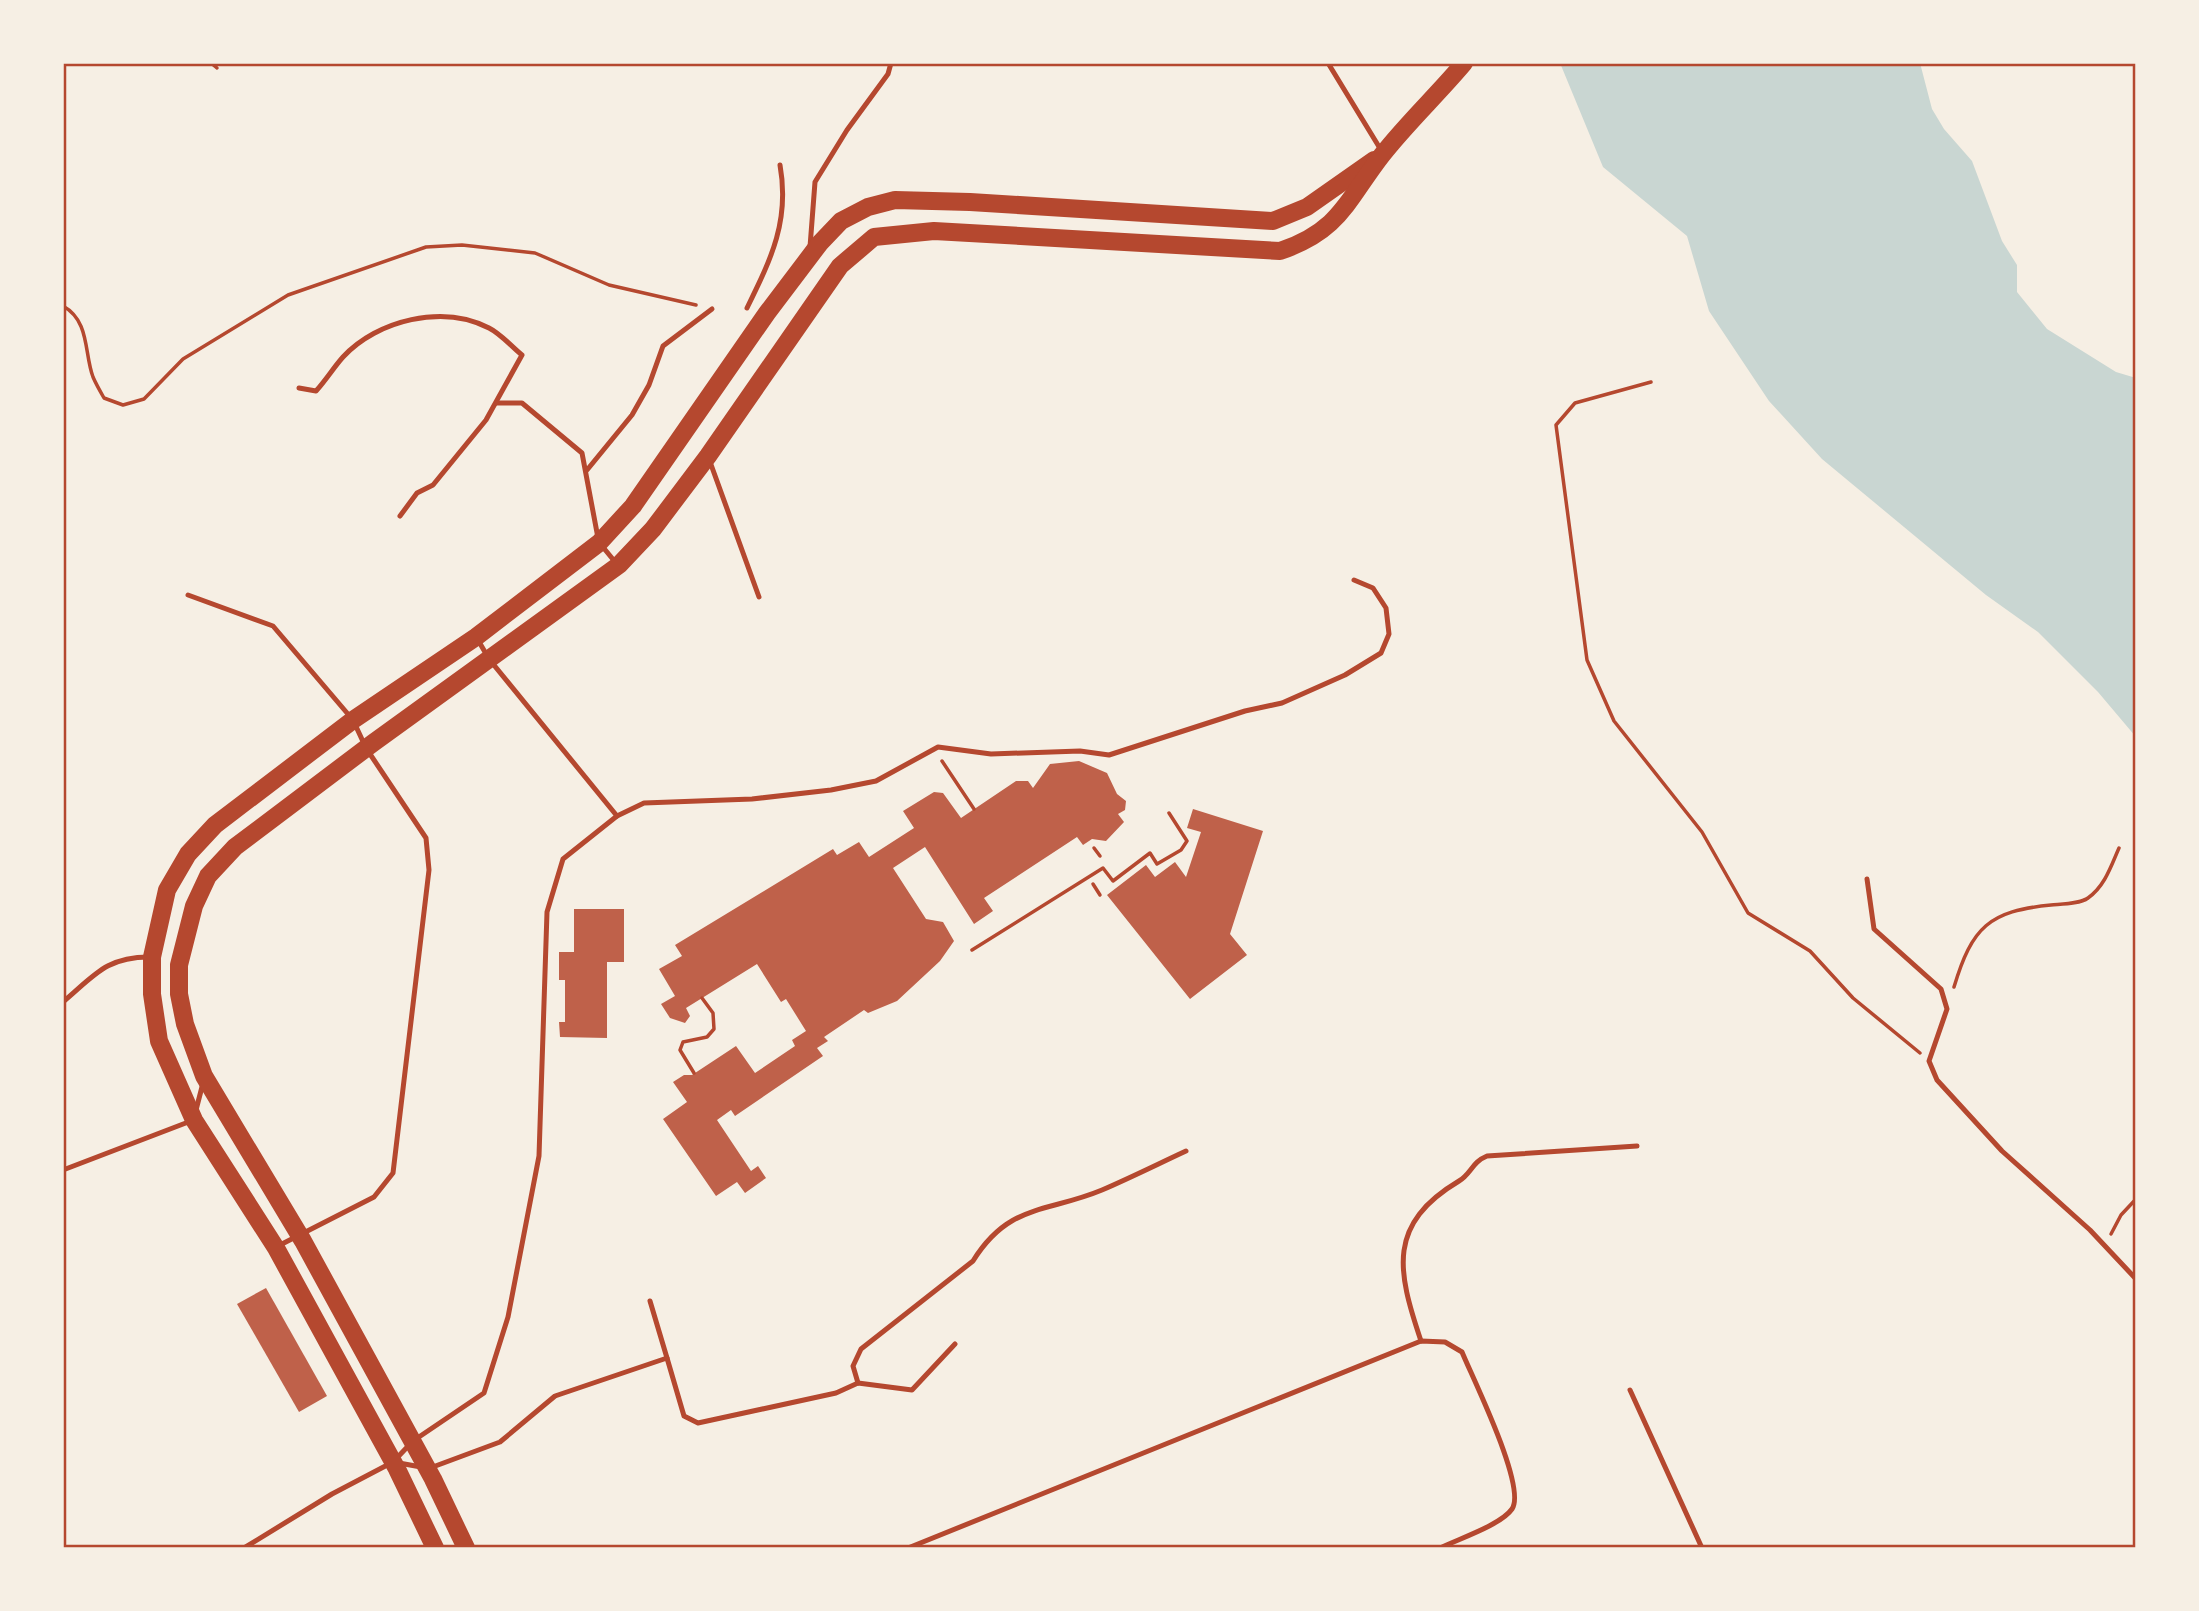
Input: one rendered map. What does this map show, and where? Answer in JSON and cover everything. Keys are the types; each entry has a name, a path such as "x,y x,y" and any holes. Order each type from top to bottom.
{"main road":[{"path":"466,1548 428,1468 299,1234 204,1076 185,1024 179,994 179,965 194,906 208,876 235,847 618,565 653,529 708,456 840,266 874,237 899,232 934,231 1280,251 1300,244 1341,215 1383,154 1464,63"},
{"path":"435,1548 393,1462 276,1248 194,1120 159,1041 152,994 152,957 167,891 188,854 215,825 353,720 476,637 599,543 633,506 810,257 841,221 868,207 895,200 970,202 1273,221 1307,207 1383,154"},
{"path":"895,200 899,232"},
{"path":"1154,244 1163,216"}],"lane":[{"path":"810,257 816,182 846,130 888,74 891,63"},
{"path":"1328,63 1383,154"},
{"path":"747,308 780,231 785,192 780,165"},
{"path":"587,470 632,415 649,385 663,346 712,309"},
{"path":"299,388 316,391 344,356 372,333 393,323 424,318 461,319 489,328 522,355 497,403 433,485 417,493 400,516"},
{"path":"497,403 522,403 582,453 599,543 618,565"},
{"path":"708,456 759,597"},
{"path":"244,1548 332,1494 393,1462 413,1441 484,1394 508,1317 539,1156 547,912 563,859 617,816 644,803 752,799 868,782 934,748 951,747 991,754 1080,751 1109,755 1245,711 1282,703 1345,675 1381,653 1390,634 1385,608 1373,588 1354,580"},
{"path":"188,595 273,626 353,720 366,748 426,838 429,870 393,1173 374,1197 276,1248"},
{"path":"476,637 489,659 617,816"},
{"path":"1867,879 1874,929 1941,989 1947,1009 1929,1061 1937,1080 2002,1151 2106,1246 2136,1279"},
{"path":"63,1002 111,962 129,957 152,957"},
{"path":"63,1170 194,1120 204,1076"},
{"path":"1421,1341 1407,1299 1402,1259 1411,1228 1424,1206 1441,1190 1463,1179 1476,1160 1487,1156 1637,1146"},
{"path":"858,1383 853,1366 861,1349 973,1261 985,1241 1016,1217 1099,1191 1186,1151"},
{"path":"650,1301 684,1416 698,1423 836,1393 858,1383 912,1390 956,1345"},
{"path":"908,1548 1421,1341 1444,1342 1462,1352 1509,1465 1516,1489 1513,1508 1500,1519 1440,1548"},
{"path":"393,1462 428,1468 500,1442 555,1396 667,1358"},
{"path":"1630,1390 1702,1548"}],"path":[{"path":"211,63 217,68"},
{"path":"63,306 72,311 86,339 92,376 104,398 123,405 144,398 183,359 288,295 426,247 462,245 535,253 609,285 712,309"},
{"path":"1651,382 1575,403 1556,425 1587,660 1614,721 1702,832 1748,913 1810,951 1853,998 1929,1061"},
{"path":"934,748 974,809"},
{"path":"972,950 1103,867 1113,881 1150,853 1157,864 1181,850 1186,841 1169,813"},
{"path":"1094,848 1100,856"},
{"path":"1947,1009 1960,967 1983,925 2015,909 2086,900 2104,883 2119,848"},
{"path":"1093,884 1100,895"},
{"path":"694,1073 680,1050 683,1042 707,1037 714,1029 713,1013 702,998"},
{"path":"2106,1246 2121,1215 2136,1199"}],"shaded area":[{"path":"1560,63 1920,63 1932,109 1944,129 1972,161 2002,241 2017,265 2017,292 2047,329 2116,372 2136,378 2136,737 2098,692 2038,632 1986,595 1822,459 1769,401 1709,311 1687,236 1603,167"}],"building":[{"path":"1079,761 1107,773 1117,794 1126,801 1125,810 1118,814 1124,822 1106,841 1092,839 1083,845 1077,837 984,898 993,911 974,924 925,847 893,868 926,919 943,922 954,941 940,961 897,1001 868,1013 864,1010 824,1037 828,1041 817,1048 823,1056 735,1116 731,1110 717,1120 751,1171 758,1166 766,1178 745,1193 737,1182 716,1196 663,1119 687,1102 673,1082 684,1075 692,1075 736,1046 755,1073 795,1046 792,1040 806,1031 786,999 781,1002 757,964 686,1008 690,1016 685,1023 670,1018 661,1004 675,996 659,969 682,956 675,945 833,849 837,855 859,842 869,857 914,828 903,811 934,792 943,793 961,818 1016,781 1028,781 1033,788 1050,764"},
{"path":"1193,809 1263,831 1230,934 1247,955 1190,999 1107,895 1146,865 1155,877 1175,862 1186,877 1201,832 1187,828"},
{"path":"574,909 624,909 624,962 607,962 607,1038 560,1037 559,1022 565,1022 565,980 559,980 559,952 574,952"},
{"path":"266,1288 327,1396 299,1412 237,1304"}]}
